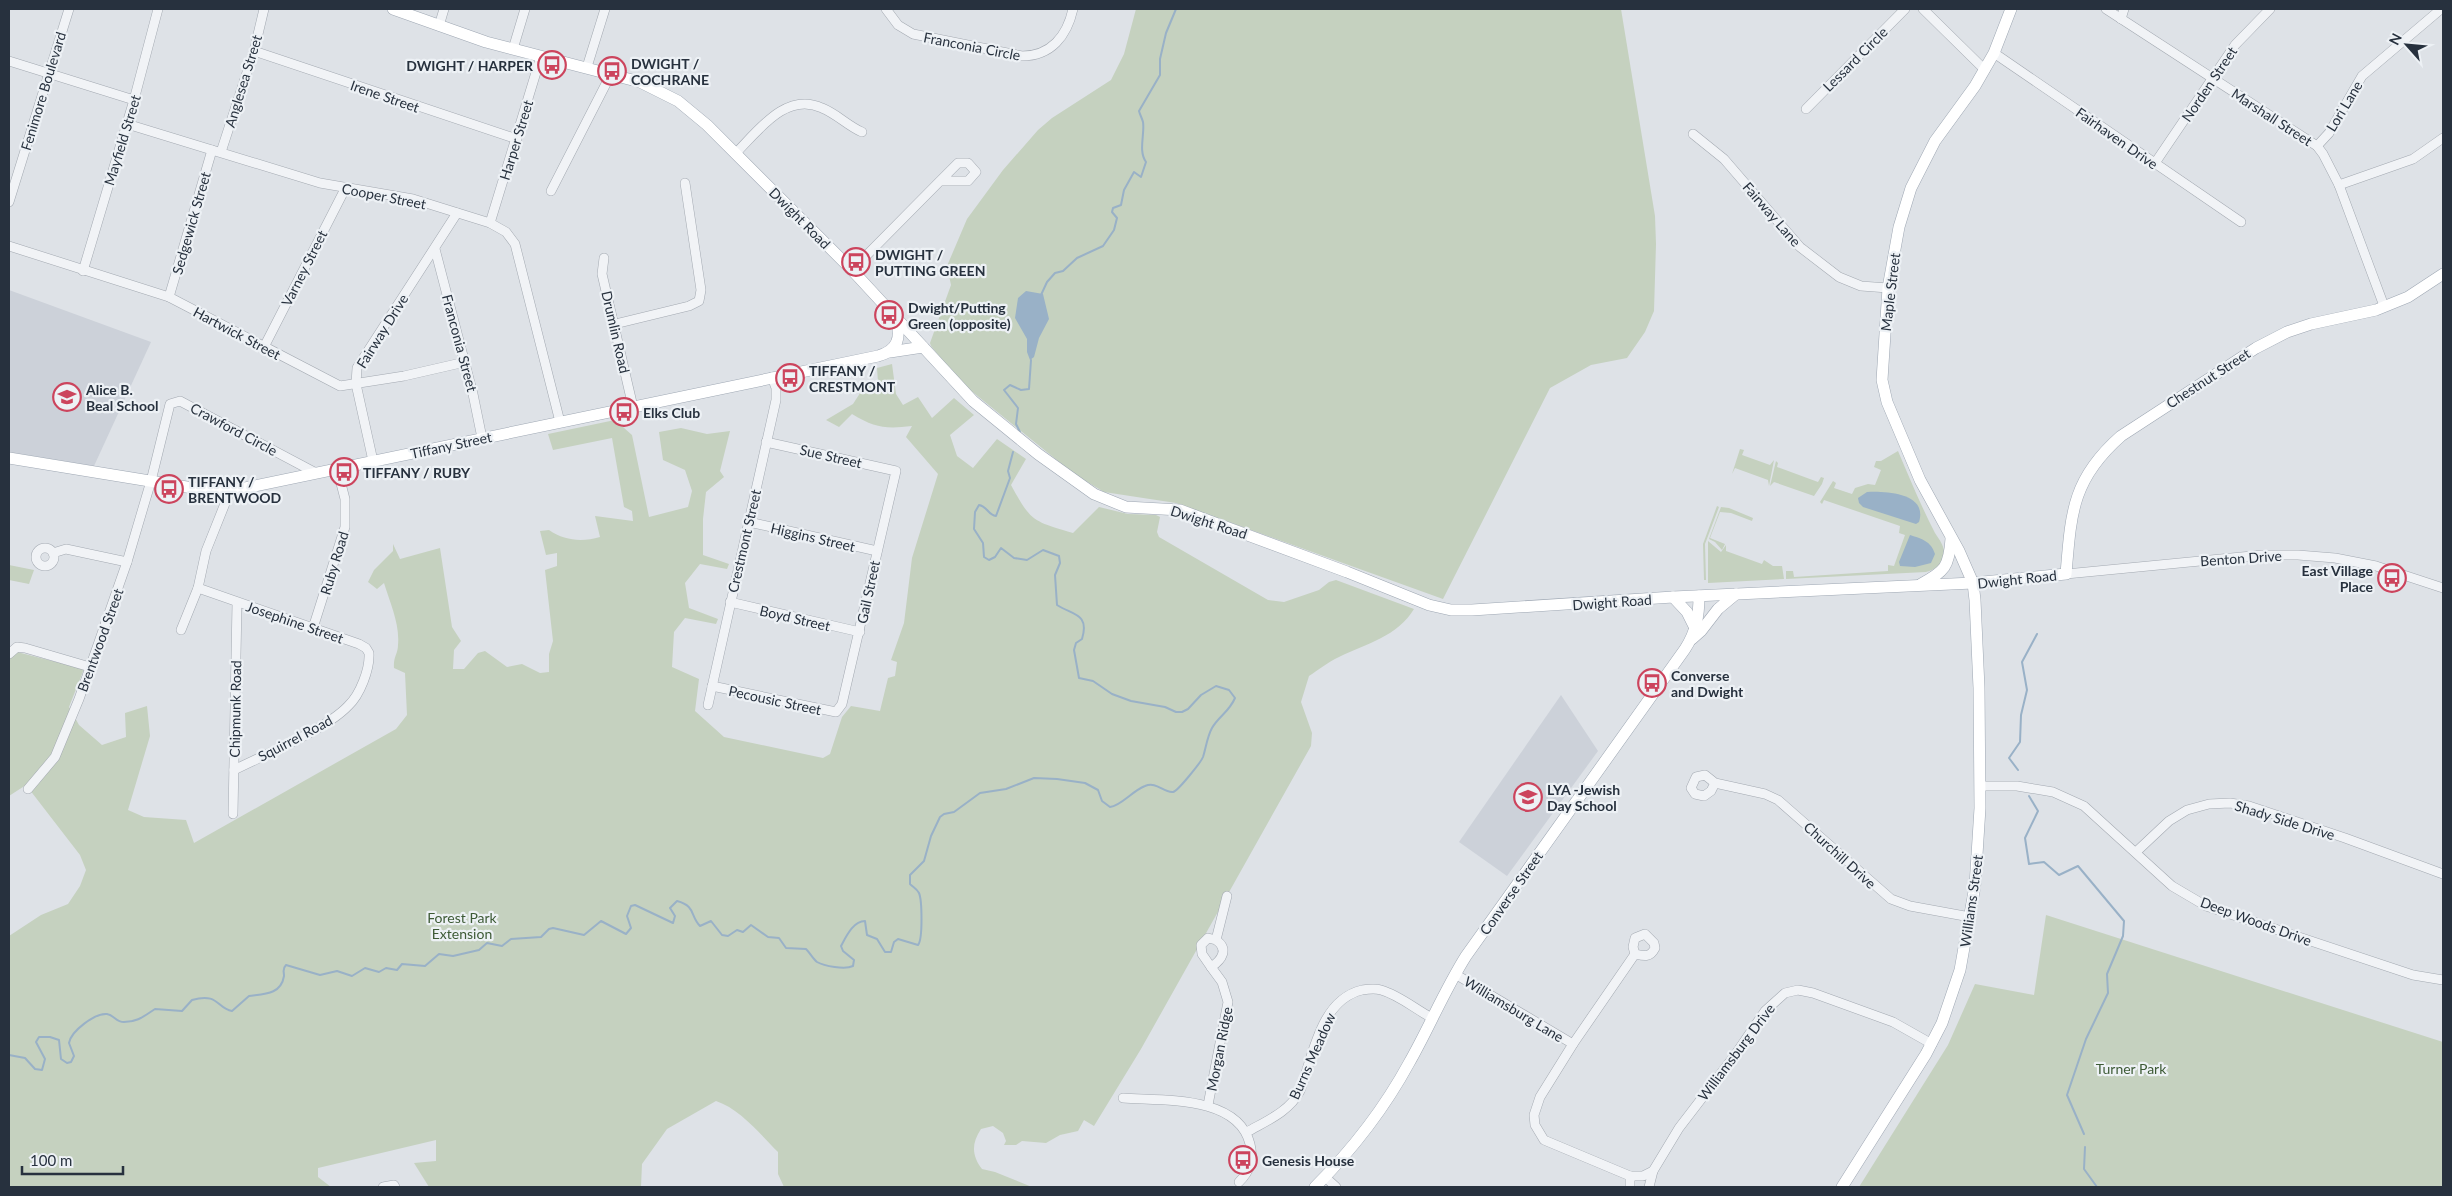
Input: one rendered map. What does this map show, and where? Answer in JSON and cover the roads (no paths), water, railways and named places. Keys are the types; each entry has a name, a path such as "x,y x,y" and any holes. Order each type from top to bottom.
{"main road":[{"name":"Dwight Road","path":"393,9 439,26 513,49 647,84 678,101 707,125 852,270 954,382 995,420 1082,487 1114,503 1136,508 1162,507 1180,510 1347,572 1423,603 1447,609 1481,610 1673,597 1973,583 2066,574"},
{"name":"Maple Street","path":"1973,583 1920,480 1883,391 1888,288 1899,227 1911,188 1935,141 1985,70 1994,53 2011,9"},
{"name":"Chestnut Street","path":"2066,574 2073,510 2082,483 2102,453 2121,436 2256,348 2287,332 2384,306 2408,296 2443,274"},
{"path":"890,352 898,339 896,318"},
{"name":"Tiffany Street","path":"9,458 216,492 230,491 890,352 923,347"},
{"path":"1920,585 1946,568 1950,556 1951,537"},
{"name":"Williams Street","path":"1842,1187 1932,1044 1942,1023 1957,981 1970,917 1980,840 1978,679 1973,583"},
{"path":"1690,641 1702,631 1718,608 1736,594"},
{"name":"Converse Street","path":"1315,1187 1354,1145 1386,1101 1409,1063 1455,974 1482,933 1690,641 1699,613 1698,596"},
{"path":"1673,597 1687,612 1695,628"}],"street":[{"name":"Fenimore Boulevard","path":"9,202 68,9"},
{"name":"Mayfield Street","path":"83,271 134,100 158,9"},
{"name":"Anglesea Street","path":"222,152 254,51 264,9"},
{"path":"439,26 444,9"},
{"path":"513,49 525,9"},
{"path":"587,68 605,9"},
{"name":"Franconia Circle","path":"886,9 898,25 913,34 1022,56 1039,54 1052,47 1067,29 1073,9"},
{"name":"Lessard Circle","path":"1806,109 1905,9"},
{"path":"1923,9 1985,70"},
{"name":"Marshall Street","path":"2106,9 2317,146 2339,185 2384,306"},
{"path":"2121,19 2124,9"},
{"name":"Norden Street","path":"2155,163 2212,77 2248,30 2270,9"},
{"name":"Lori Lane","path":"2317,146 2329,133 2362,76 2441,9"},
{"name":"Irene Street","path":"254,51 517,140"},
{"name":"Fairhaven Drive","path":"1994,53 2241,222"},
{"name":"Harper Street","path":"490,222 517,140 541,56"},
{"path":"9,61 134,100"},
{"path":"551,191 611,74"},
{"path":"735,154 778,113 796,104 808,103 822,108 846,125 862,132"},
{"name":"Cooper Street","path":"127,124 320,183 345,189 414,199 490,222 506,232 515,244 560,422"},
{"name":"Fairway Lane","path":"1693,134 1724,159 1800,248 1839,277 1861,286 1888,288"},
{"path":"2339,185 2414,160 2443,138"},
{"name":"Sedgewick Street","path":"169,297 212,150"},
{"path":"852,270 940,181"},
{"path":"614,324 690,306 700,301 701,290 684,183"},
{"name":"Varney Street","path":"264,347 345,189"},
{"name":"Fairway Drive","path":"373,461 356,384 356,374 360,362 457,213"},
{"name":"Hartwick Street","path":"9,246 169,297 332,384 346,387 465,362"},
{"name":"Franconia Street","path":"435,248 465,362 482,438"},
{"name":"Drumlin Road","path":"604,258 602,274 633,407"},
{"name":"Crestmont Street","path":"708,705 776,400 776,388 772,377"},
{"name":"Crawford Circle","path":"152,481 169,406 177,400 250,436 316,473"},
{"name":"Sue Street","path":"766,442 896,471"},
{"name":"Ruby Road","path":"313,628 345,527 345,499 337,468"},
{"name":"Gail Street","path":"838,711 842,704 860,632 896,471"},
{"name":"Brentwood Street","path":"28,789 55,757 128,562 152,481"},
{"path":"181,630 198,588 206,551 230,491"},
{"name":"Higgins Street","path":"748,522 878,551"},
{"path":"53,553 66,549 128,562"},
{"name":"Benton Drive","path":"2066,574 2262,555 2298,555 2336,558 2376,566 2443,588"},
{"name":"Josephine Street","path":"198,588 366,648 369,659 365,674"},
{"name":"Boyd Street","path":"730,602 860,632"},
{"name":"Chipmunk Road","path":"233,814 237,603"},
{"path":"9,654 17,648 25,648 90,667"},
{"name":"Squirrel Road","path":"234,770 337,716 353,701 365,674"},
{"name":"Pecousic Street","path":"712,686 830,712 838,711"},
{"name":"Churchill Drive","path":"1715,783 1764,794 1778,800 1891,899 1910,906 1970,917"},
{"name":"Deep Woods Drive","path":"1980,786 2018,786 2053,792 2084,806 2172,886 2206,906 2413,975 2443,980"},
{"name":"Shady Side Drive","path":"2136,852 2169,821 2187,810 2209,804 2230,803 2249,806 2300,823 2443,874"},
{"path":"1211,968 1223,956 1223,946 1216,940 1227,896"},
{"name":"Morgan Ridge","path":"1208,1105 1228,1002 1222,982 1202,954 1201,945 1208,938 1216,940"},
{"path":"1635,954 1573,1044 1536,1104 1534,1115 1535,1125 1541,1137 1552,1144 1630,1176 1646,1176 1653,1171"},
{"name":"Williamsburg Lane","path":"1455,974 1573,1044"},
{"name":"Burns Meadow","path":"1247,1132 1283,1111 1294,1101 1300,1091 1327,1018 1335,1006 1345,997 1376,988 1392,994 1432,1018"},
{"name":"Williamsburg Drive","path":"1650,1187 1653,1171 1680,1128 1735,1056 1765,1012 1785,993 1798,990 1813,993 1893,1022 1932,1044"},
{"path":"1123,1098 1208,1105 1227,1114 1247,1132 1251,1149 1252,1162 1242,1185"},
{"path":"1630,1176 1630,1187"},
{"path":"1326,1177 1336,1187"},
{"path":"383,1187 394,1185 395,1187"}],"water":[{"path":"1026,291 1043,294 1049,319 1039,338 1034,357 1030,360 1027,352 1027,339 1015,318 1018,298"},
{"path":"1867,492 1894,493 1912,500 1920,512 1919,522 1916,524 1863,507 1859,503 1858,498"},
{"path":"1910,535 1922,539 1931,546 1935,554 1931,563 1915,567 1900,566 1899,562"}],"waterway":[{"path":"1041,295 1047,282 1055,273 1063,271 1077,258 1103,246 1114,230 1117,218 1112,212 1113,208 1121,205 1124,190 1134,172 1141,177 1146,162 1142,153 1143,122 1139,111 1160,75 1160,59 1166,33 1176,9"},
{"path":"1020,432 1016,424 1018,408 1004,390 1010,385 1021,390 1029,389 1031,360"},
{"path":"9,1055 25,1058 35,1069 42,1070 45,1059 36,1042 39,1037 50,1037 59,1040 61,1059 67,1063 71,1062 74,1056 69,1043 74,1033 84,1024 102,1014 107,1014 121,1022 129,1022 141,1018 155,1009 182,1011 192,1000 201,998 213,999 227,1010 232,1011 249,996 265,994 279,987 286,965 320,975 337,971 352,976 365,968 379,972 386,968 397,970 402,964 425,966 439,954 453,956 479,950 487,943 502,946 511,939 541,937 549,929 553,928 584,935 601,921 626,934 631,928 627,916 631,906 635,905 673,923 675,916 670,908 677,901 690,908 700,926 711,921 722,935 728,936 737,930 743,932 751,925 768,937 779,938 786,948 806,949 820,963 845,968 853,966 854,960 843,951 841,946 850,930 861,922 865,921 867,935 877,939 885,952 891,952 894,942 898,939 918,945 921,928 921,903 919,893 910,884 910,875 924,861 931,836 940,817 954,812 980,793 1006,789 1034,778 1085,783 1098,790 1102,801 1110,807 1118,804 1140,788 1149,785 1173,792 1189,776 1203,757 1212,728 1230,707 1235,698 1229,690 1216,686 1201,695 1188,709 1176,712 1165,707 1131,701 1112,694 1093,681 1079,678 1074,650 1076,643 1082,639 1084,624 1078,616 1057,605 1055,575 1060,563 1059,556 1043,550 1027,560 1014,558 1001,548 995,557 989,560 984,557 983,543 974,529 975,512 979,505 996,516 1010,478 1008,471 1013,452"},
{"path":"2018,770 2009,758 2020,742 2021,715 2027,690 2022,662 2037,634"},
{"path":"2029,796 2038,811 2025,838 2029,864 2044,862 2059,875 2078,866 2124,921 2123,936 2107,974 2108,993 2086,1039 2067,1095 2084,1134"},
{"path":"2085,1147 2084,1169 2097,1187"}],"place":[{"name":"DWIGHT / HARPER","path":"552,65"},
{"name":"DWIGHT / COCHRANE","path":"612,71"},
{"name":"DWIGHT / PUTTING GREEN","path":"856,262"},
{"name":"Dwight/Putting Green (opposite)","path":"889,315"},
{"name":"TIFFANY / CRESTMONT","path":"790,378"},
{"name":"Alice B. Beal School","path":"67,397"},
{"name":"Elks Club","path":"624,412"},
{"name":"TIFFANY / RUBY","path":"344,472"},
{"name":"TIFFANY / BRENTWOOD","path":"169,489"},
{"name":"East Village Place","path":"2392,578"},
{"name":"Converse and Dwight","path":"1652,683"},
{"name":"LYA -Jewish Day School","path":"1528,797"},
{"name":"Genesis House","path":"1243,1160"}],"park label":[{"name":"Forest Park Extension","path":"462,926"},
{"name":"Turner Park","path":"2131,1068"}]}
